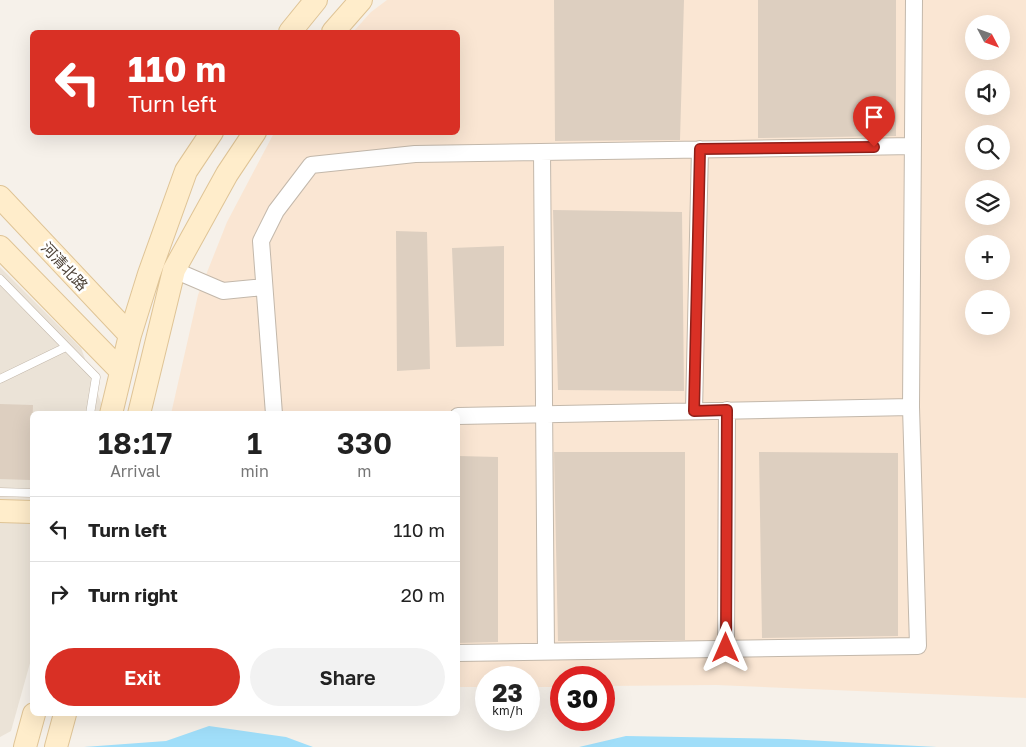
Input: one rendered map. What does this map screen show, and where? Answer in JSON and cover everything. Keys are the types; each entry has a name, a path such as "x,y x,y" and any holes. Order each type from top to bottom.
{"main road":[{"path":"292,30 316,0"},
{"path":"335,30 361,0"},
{"path":"112,411 130,335 149,274 186,171 210,135"},
{"path":"140,411 174,270 227,174 253,135"},
{"name":"河清北路","path":"0,197 130,335"},
{"path":"0,247 121,371"},
{"path":"0,510 30,512"},
{"path":"25,747 33,716"},
{"path":"56,747 64,716"}],"street":[{"path":"460,652 918,646 911,407 914,0"},
{"path":"274,411 261,241 276,212 311,165 415,154 913,146"},
{"path":"694,411 700,149"},
{"path":"542,152 546,651"},
{"path":"174,270 223,291 264,288"},
{"path":"460,416 911,407"},
{"path":"726,648 727,410"}],"lane":[{"path":"0,279 96,378 90,411"},
{"path":"0,379 66,347"},
{"path":"0,492 30,493"}],"shaded area":[{"path":"387,0 1026,0 1026,698 716,685 615,686 615,666 550,666 550,687 540,687 540,666 475,666 475,687 460,687 460,411 172,411 198,295 227,222 273,135 460,135 460,30 355,30 371,12"},
{"path":"0,267 81,348 103,408 102,411 30,411 30,663 11,731 0,737"}],"water":[{"path":"209,726 286,737 313,747 84,747 166,741"},
{"path":"626,736 787,739 937,747 579,747"}],"building":[{"path":"554,0 684,0 680,140 555,141"},
{"path":"758,0 896,0 896,136 758,138"},
{"path":"553,210 682,212 684,391 558,390"},
{"path":"396,231 427,232 430,369 397,371"},
{"path":"504,246 504,346 456,347 452,248"},
{"path":"0,404 33,405 33,411 30,411 30,480 0,479"},
{"path":"554,452 685,452 685,640 558,641"},
{"path":"759,452 898,453 898,636 762,638"},
{"path":"460,456 498,457 498,642 460,643"}],"route":[{"path":"726,648 727,410 694,411 700,149 874,147"}]}
